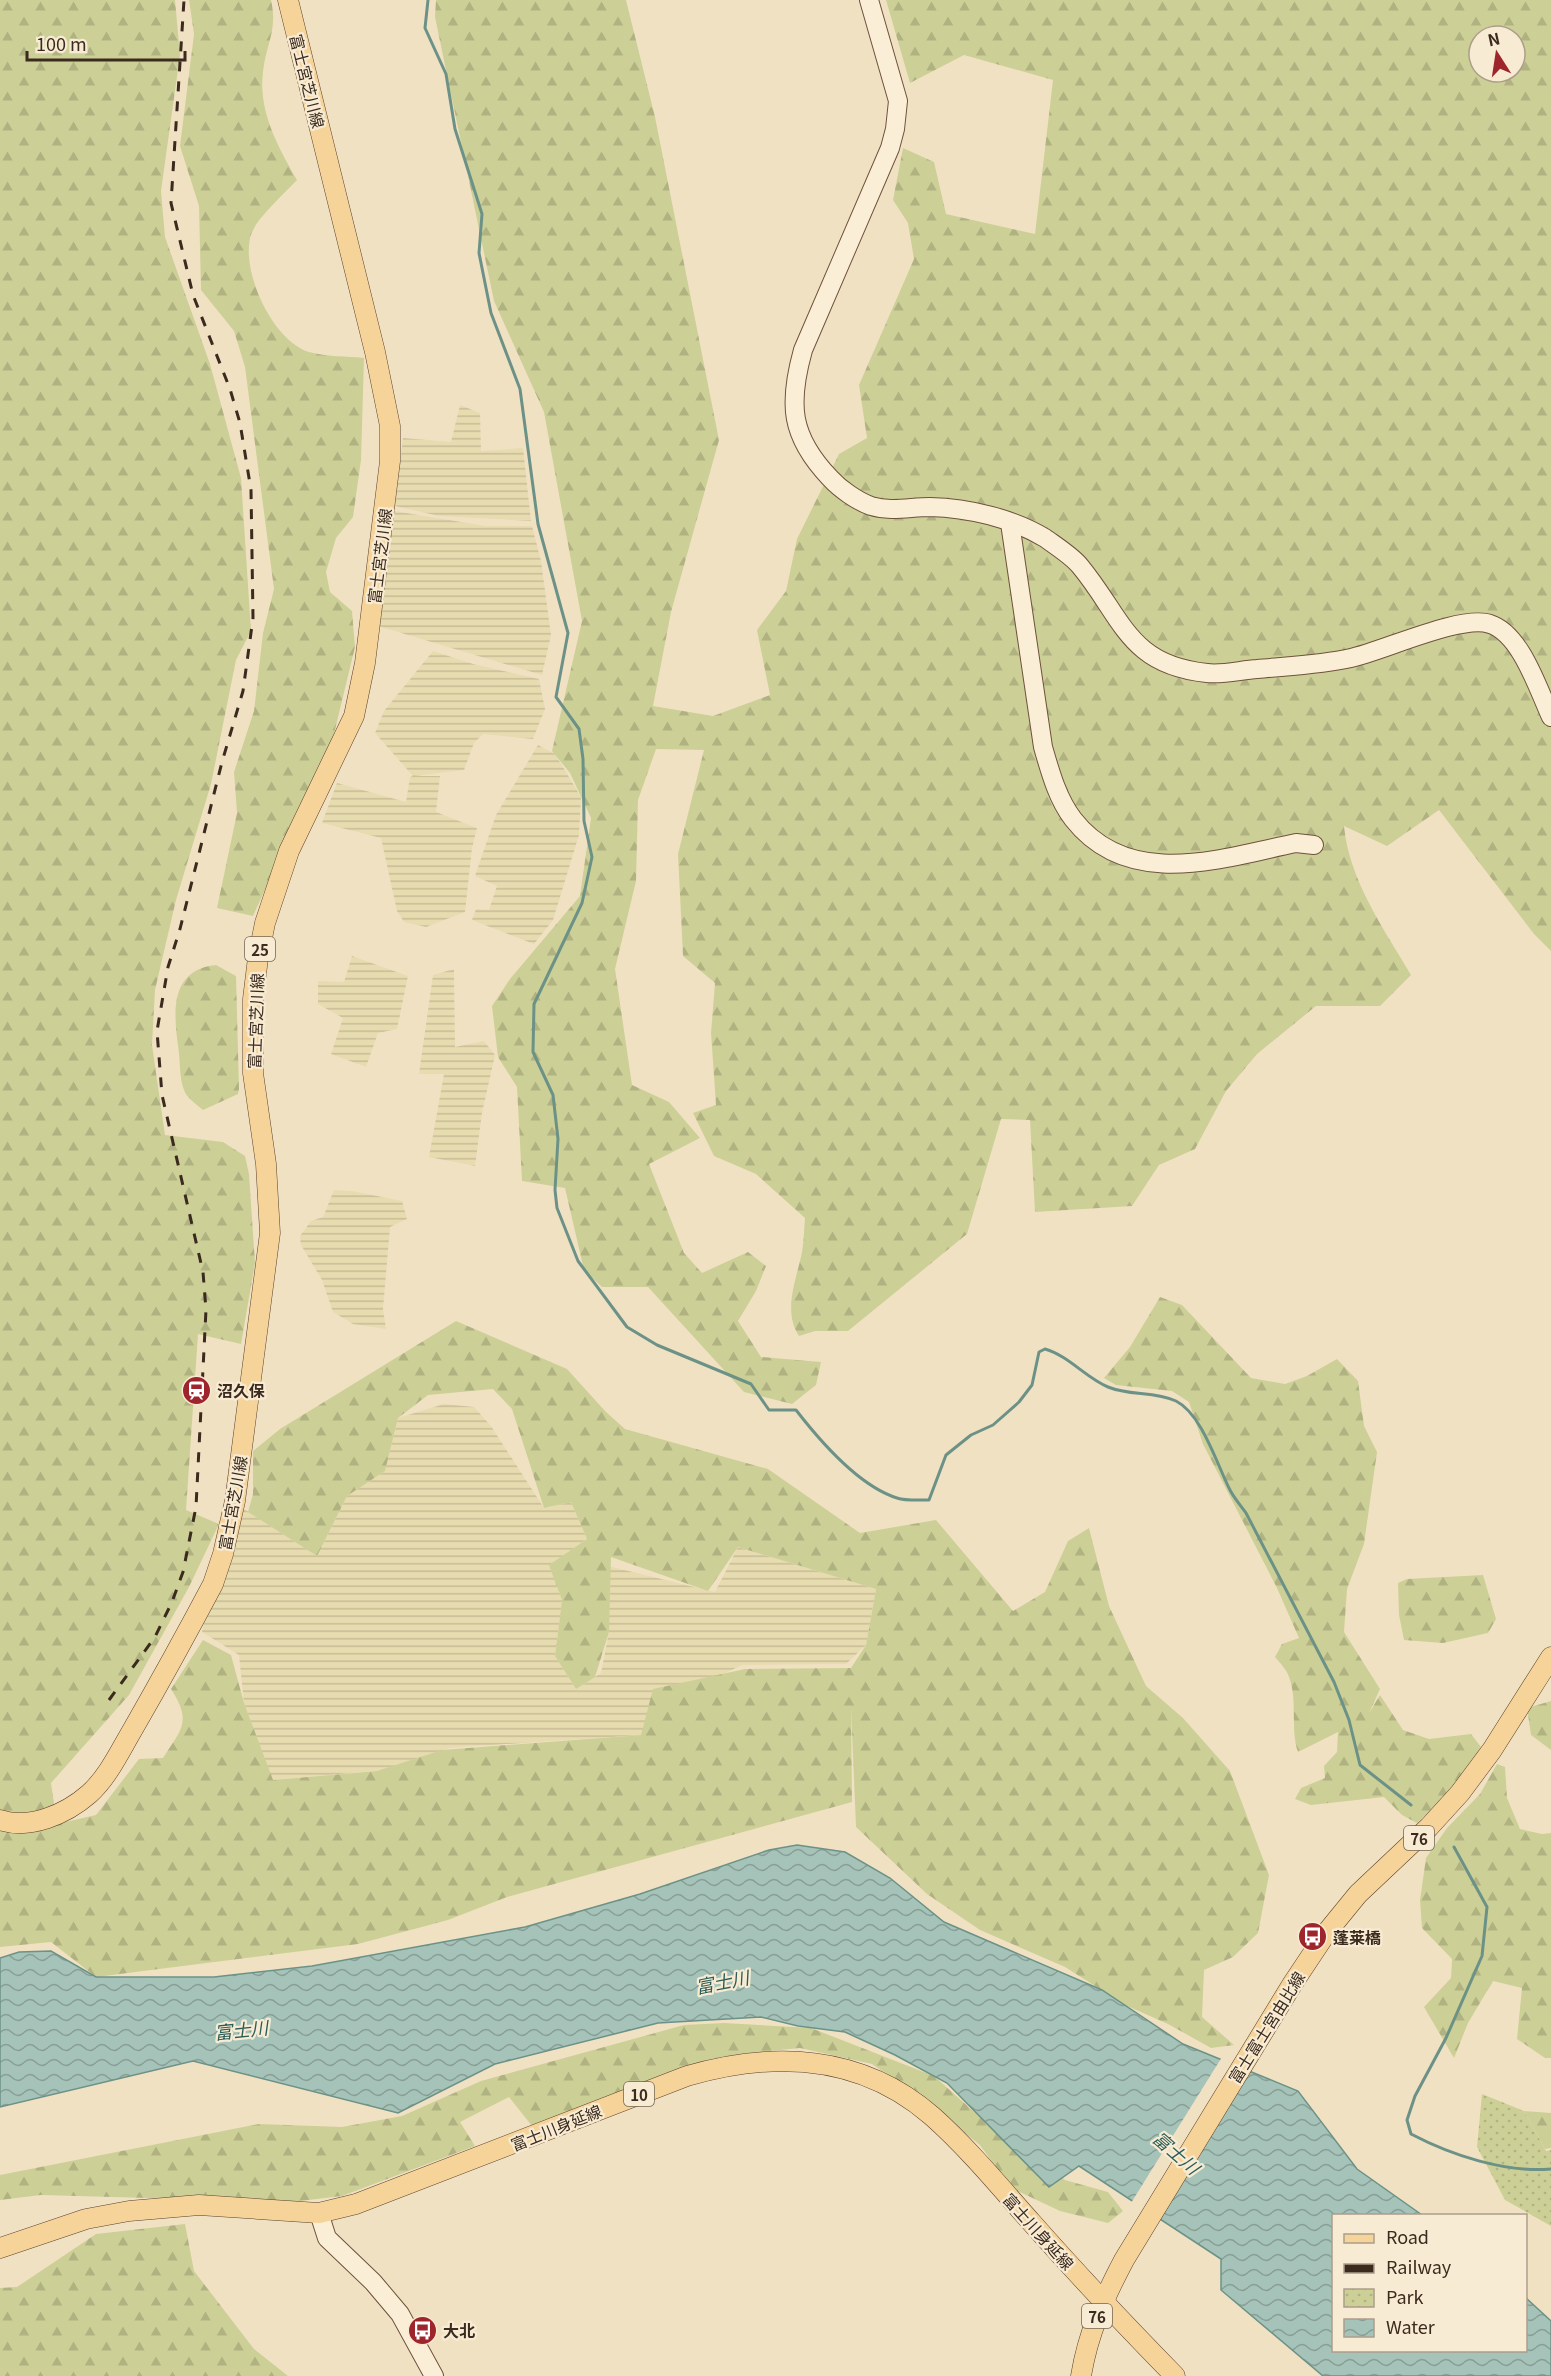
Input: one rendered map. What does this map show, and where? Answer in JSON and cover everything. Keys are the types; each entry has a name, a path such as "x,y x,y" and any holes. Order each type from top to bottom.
{"main road":[{"name":"富士宮芝川線","path":"0,1820 7,1822 43,1820 64,1812 90,1793 112,1765 213,1584 223,1554 233,1509 270,1233 266,1164 253,1074 253,999 258,958 265,923 289,851 354,716 365,663 390,461 390,426 375,352 288,0"},
{"name":"富士富士宮由比線","path":"1081,2376 1087,2342 1102,2301 1124,2260 1276,2010 1327,1932 1358,1894 1430,1827 1460,1793 1492,1750 1551,1657"},
{"name":"富士川身延線","path":"0,2248 86,2219 129,2211 199,2205 319,2213 392,2192 687,2076 731,2065 792,2060 853,2071 884,2085 934,2117 1102,2301 1175,2376"}],"street":[{"path":"869,0 898,101 895,129 890,148 803,350 794,383 794,408 801,440 813,460 838,486 869,505 894,510 930,507 977,511 1043,537 1079,564 1138,647 1165,663 1208,674 1304,665 1350,659 1455,625 1473,622 1489,623 1505,631 1517,646 1551,717"},
{"path":"1010,524 1043,747 1053,781 1071,817 1086,833 1116,853 1154,864 1191,865 1296,843 1314,845"},
{"path":"319,2213 327,2238 373,2282 400,2314 434,2376"}],"shaded area":[{"path":"460,405 480,413 481,451 523,448 531,521 439,516 395,506 403,438 451,442"},
{"path":"394,511 486,526 532,526 541,561 551,635 542,675 378,626"},
{"path":"433,651 473,664 539,679 545,709 533,739 483,734 474,743 464,770 414,776 440,776 436,812 477,828 472,848 465,912 426,927 404,922 397,911 381,838 322,823 337,783 406,802 410,777 413,776 375,733 384,711"},
{"path":"538,745 555,754 581,797 579,835 553,920 534,944 472,920 476,909 489,910 497,886 475,876 496,815"},
{"path":"352,956 408,976 397,1029 378,1033 366,1067 331,1054 343,1018 318,1004 318,981 344,982"},
{"path":"454,969 455,1047 484,1041 495,1055 482,1113 475,1166 429,1157 444,1074 419,1074 433,975"},
{"path":"334,1190 352,1191 402,1201 407,1219 390,1227 383,1309 386,1329 353,1324 333,1312 322,1280 301,1245 300,1236 311,1221 323,1217"},
{"path":"444,1404 474,1407 491,1426 544,1508 571,1502 587,1539 550,1565 562,1600 555,1656 576,1689 601,1673 609,1632 608,1566 715,1592 738,1547 876,1589 866,1645 846,1664 742,1665 713,1679 641,1735 449,1748 384,1770 272,1780 244,1703 239,1655 202,1632 215,1577 244,1509 317,1556 347,1496 385,1471 398,1418"}],"green space":[{"path":"0,0 175,0 180,55 161,191 165,237 210,364 241,478 251,631 236,660 211,784 176,900 155,990 152,1045 165,1135 223,1142 245,1156 249,1174 255,1263 241,1344 198,1334 186,1510 219,1524 189,1587 129,1695 51,1783 57,1824 96,1815 139,1759 163,1758 179,1732 183,1717 171,1689 203,1640 231,1655 244,1703 273,1780 377,1771 442,1750 641,1735 653,1689 745,1669 851,1668 866,1645 876,1589 738,1547 708,1591 611,1557 609,1632 595,1677 576,1689 555,1656 562,1600 549,1565 587,1539 571,1502 544,1508 512,1409 493,1389 428,1395 398,1418 385,1471 347,1496 317,1556 248,1512 253,1494 253,1451 280,1429 456,1321 567,1369 606,1412 625,1429 768,1469 860,1533 936,1520 1013,1611 1045,1592 1068,1541 1089,1528 1109,1606 1146,1686 1183,1718 1230,1771 1269,1875 1258,1933 1233,1957 1204,1970 1202,2017 1234,2045 1211,2048 1168,2024 1125,2005 1065,1967 980,1930 927,1894 856,1827 851,1707 852,1802 507,1897 448,1920 358,1944 96,1977 51,1942 0,1947"},
{"path":"189,0 271,0 273,20 264,62 262,86 264,101 271,128 297,180 266,212 252,232 249,247 254,282 271,318 295,345 316,354 364,358 361,460 353,517 336,538 326,572 330,592 352,611 355,647 332,742 253,916 217,908 237,813 234,772 254,711 263,633 274,589 245,367 234,331 201,290 199,206 180,146 194,34"},
{"path":"436,0 626,0 655,117 719,440 671,612 653,706 713,716 770,695 757,630 786,591 797,539 839,454 867,438 859,385 914,259 908,223 893,200 903,148 934,162 946,214 1035,234 1053,80 964,55 910,83 886,0 1551,0 1551,951 1534,934 1439,810 1387,846 1344,826 1347,846 1360,885 1411,975 1380,1006 1316,1006 1257,1054 1226,1091 1195,1149 1159,1165 1132,1206 1035,1212 1030,1120 1001,1119 967,1234 848,1331 815,1331 799,1336 794,1326 791,1305 802,1252 805,1218 756,1174 714,1156 693,1113 716,1105 711,1033 715,983 683,956 678,854 704,750 656,749 638,800 636,881 615,969 632,1085 669,1102 700,1138 649,1164 684,1253 702,1273 748,1252 766,1266 756,1291 738,1321 761,1357 821,1362 816,1385 792,1404 744,1392 648,1287 602,1287 584,1270 565,1188 522,1181 517,1087 498,1057 492,1006 510,979 580,896 591,818 570,773 552,751 582,621 544,412 494,301 435,17"},
{"path":"216,965 236,976 239,1089 238,1094 203,1110 185,1093 183,1086 176,1025 177,997 181,986 189,976 200,969"},
{"path":"1160,1297 1182,1305 1251,1378 1285,1384 1307,1376 1337,1359 1358,1381 1364,1426 1377,1452 1364,1544 1347,1589 1344,1632 1380,1689 1369,1713 1380,1695 1403,1730 1429,1739 1471,1734 1481,1747 1465,1778 1417,1823 1402,1815 1384,1797 1311,1805 1295,1799 1301,1788 1325,1778 1324,1766 1337,1752 1338,1732 1298,1752 1294,1734 1292,1686 1287,1672 1275,1657 1282,1644 1299,1638 1277,1588 1203,1444 1189,1402 1172,1391 1116,1385 1104,1378 1130,1347"},
{"path":"1483,1575 1496,1619 1488,1633 1443,1643 1404,1640 1399,1615 1398,1583 1407,1579"},
{"path":"1551,1701 1551,1750 1531,1735 1527,1708"},
{"path":"1497,1764 1505,1767 1507,1798 1520,1829 1542,1834 1551,1833 1551,2058 1545,2058 1517,2039 1522,1988 1493,1981 1468,2023 1454,2058 1424,2007 1451,1978 1452,1959 1422,1928 1420,1900 1426,1858 1447,1828 1480,1794"},
{"path":"724,2023 811,2028 934,2076 981,2118 1065,2180 1108,2192 1123,2211 1108,2223 1060,2211 1011,2188 980,2145 922,2099 872,2064 800,2048 741,2054 646,2084 532,2126 509,2097 460,2122 475,2146 342,2196 291,2202 41,2195 0,2200 0,2175 259,2124 342,2127 402,2116 481,2081 684,2025"},
{"path":"1482,2094 1524,2111 1546,2151 1551,2150 1551,2226 1505,2200 1477,2147"},
{"path":"1524,2111 1551,2113 1551,2148 1545,2149"},
{"path":"185,2224 194,2271 254,2349 288,2376 0,2376 0,2288 17,2287 96,2234"}],"water":[{"name":"富士川","path":"797,1845 845,1852 890,1878 944,1922 1102,1990 1183,2044 1298,2091 1357,2169 1421,2214 1332,2214 1332,2352 1527,2352 1527,2299 1551,2321 1551,2376 1323,2376 1221,2290 1221,2259 1079,2166 1049,2187 947,2083 845,2032 798,2026 761,2017 658,2023 495,2064 398,2113 193,2061 0,2107 0,1958 19,1952 51,1951 96,1977 214,1977 312,1966 525,1927 640,1894 769,1850"}],"pier":[{"path":"1222,2057 1243,2065 1151,2216 1131,2203"}],"waterway":[{"path":"428,0 425,28 446,74 455,129 482,214 479,253 491,313 520,389 538,524 568,633 556,697 579,729 583,759 584,821 592,857 582,903 534,1004 533,1052 553,1095 558,1139 555,1190 557,1208 578,1261 627,1327 657,1345 751,1384 769,1410 796,1410 828,1448 855,1473 883,1492 901,1499 929,1500 946,1455 971,1435 993,1425 1019,1402 1032,1385 1039,1352 1045,1349 1054,1352 1108,1387 1176,1401 1194,1417 1201,1428 1230,1490 1246,1513 1334,1682 1349,1720 1360,1765 1411,1805"},
{"path":"1454,1847 1487,1907 1482,1956 1446,2038 1415,2096 1407,2120 1411,2134 1443,2149 1479,2161 1515,2168 1551,2169"}],"railway":[{"path":"109,1700 155,1637 172,1602 183,1572 196,1507 206,1310 203,1272 162,1095 157,1031 168,967 243,691 253,618 251,490 240,423 230,389 193,295 171,203 184,0"}],"place":[{"name":"沼久保","path":"196,1390"},
{"name":"蓬莱橋","path":"1312,1937"},
{"name":"大北","path":"422,2330"}]}
